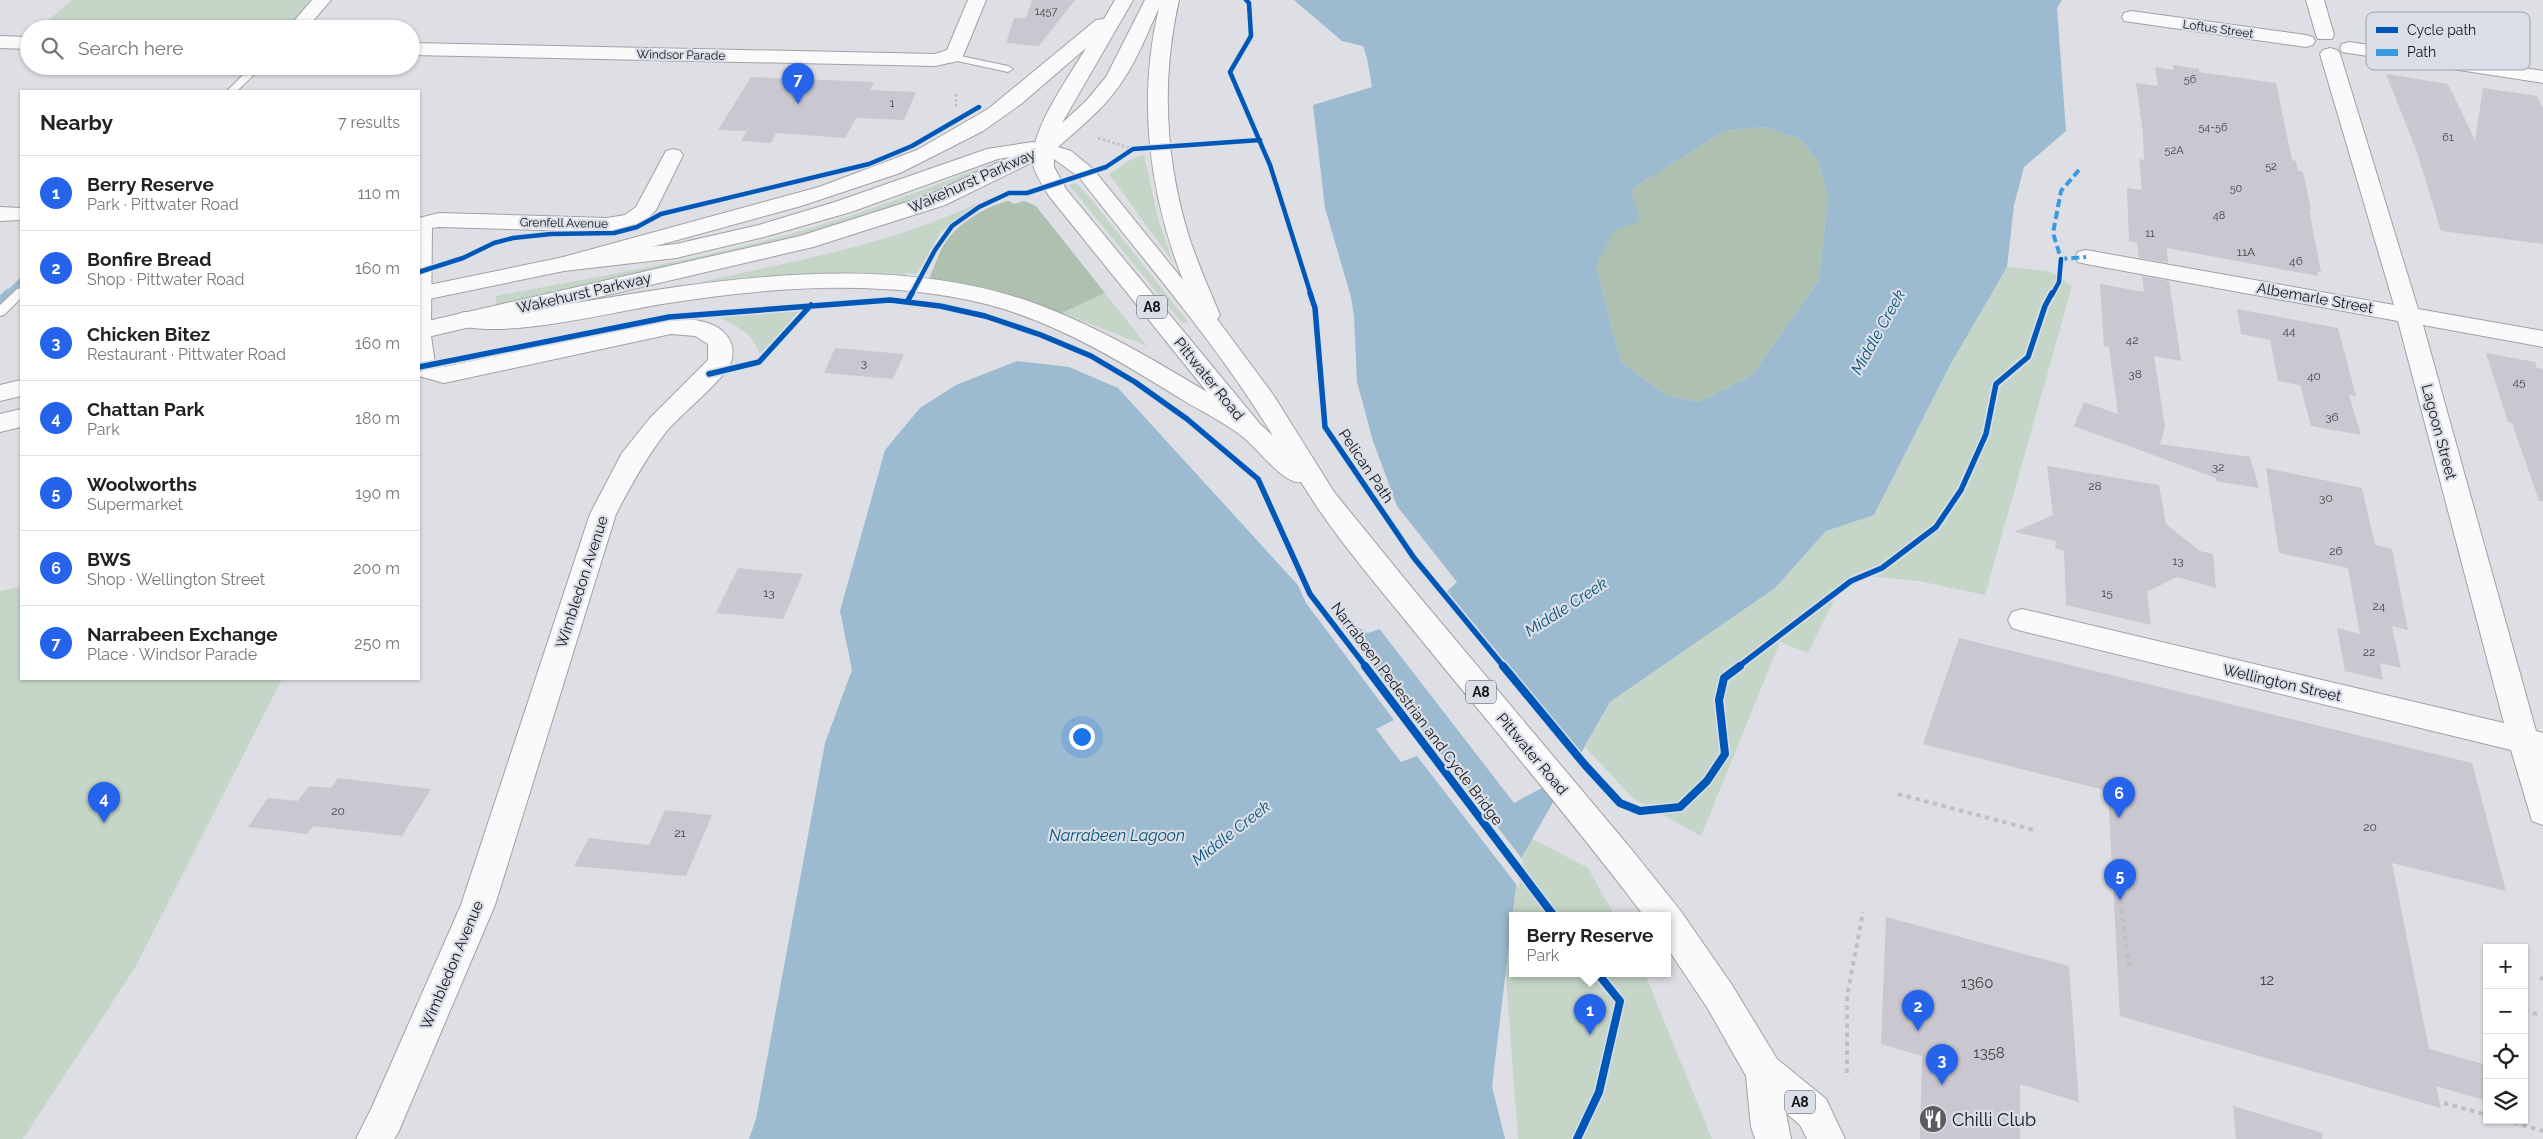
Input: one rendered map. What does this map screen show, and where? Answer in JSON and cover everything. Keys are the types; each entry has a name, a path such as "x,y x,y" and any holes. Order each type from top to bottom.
{"main road":[{"path":"304,20 322,0"},
{"path":"951,56 956,52 977,0"},
{"path":"1044,149 1096,102 1115,79 1130,53 1154,0"},
{"name":"Pittwater Road","path":"1170,0 1158,60 1156,98 1160,147 1175,228 1212,329"},
{"name":"Lagoon Street","path":"2315,0 2335,46 2407,314 2533,743 2543,811"},
{"path":"564,264 821,195 868,180 913,160 958,137 1016,98 1120,7"},
{"name":"Pittwater Road","path":"1120,7 1053,120 1044,149 1044,167 1057,191 1251,430 1325,499"},
{"name":"Loftus Street","path":"2131,17 2306,41 2314,49 2335,46"},
{"path":"0,42 20,42"},
{"path":"2335,46 2366,51"},
{"name":"Windsor Parade","path":"420,49 912,60 935,60 951,56"},
{"path":"2496,70 2543,77"},
{"name":"Wakehurst Parkway","path":"420,294 564,264 676,251 764,230 843,207 994,152 1015,149 1044,149"},
{"name":"Pittwater Road","path":"1044,149 1064,155 1086,173 1176,288 1212,329 1265,402 1325,499 1407,602 1621,860 1661,912"},
{"name":"Wakehurst Parkway","path":"420,331 805,242 873,222 936,200 1044,149"},
{"name":"Grenfell Avenue","path":"420,225 439,220 607,225 632,221 645,210 673,155"},
{"path":"0,214 20,214"},
{"path":"420,225 420,294"},
{"name":"Albemarle Street","path":"2086,257 2543,339"},
{"path":"464,320 520,319 681,294 800,283 851,282 942,289 1009,304 1083,332 1251,430"},
{"name":"Wimbledon Avenue","path":"374,1139 385,1120 478,905 603,514 631,460 659,424 719,363 723,353 722,344 714,335 688,326 671,326 444,375 431,373 423,366 420,344"},
{"path":"0,393 20,388"},
{"path":"0,423 20,418"},
{"name":"Wellington Street","path":"2022,620 2533,743"},
{"name":"A8","path":"1671,926 1720,998 1764,1072 1813,1112 1827,1139"},
{"name":"A8","path":"1764,1072 1769,1127 1773,1139"}],"lane":[{"path":"951,56 1008,69"},
{"path":"233,90 249,75"},
{"path":"0,312 20,293"}],"path":[{"path":"1098,138 1133,149 1160,147"},
{"path":"1086,173 1106,167 1133,149"},
{"path":"1898,794 2034,830"},
{"path":"2120,900 2129,966"},
{"path":"1848,1073 1847,996 1863,912"},
{"path":"2528,1011 2537,1014"},
{"path":"2444,1103 2483,1114"},
{"path":"2519,1124 2543,1131"}],"green space":[{"path":"72,0 314,0 295,20 49,20"},
{"path":"1764,127 1800,139 1818,161 1828,196 1819,280 1752,375 1698,402 1667,395 1621,362 1596,266 1631,190 1724,131"},
{"path":"1144,155 1158,219 1173,262 1109,174 1132,159"},
{"path":"977,169 980,173 909,204 809,234 496,305 496,296 682,260 803,230 891,202"},
{"path":"1076,183 1092,200 1188,322 1182,323 1069,185"},
{"path":"991,197 993,199 963,214 940,233 917,274 907,273 904,277 778,276 700,285 701,282 812,257 884,238 920,227"},
{"path":"1009,201 1014,204 1024,201 1036,206 1105,293 1062,313 982,287 929,279 945,244 958,228 986,209"},
{"path":"2007,267 2049,271 2072,286 1985,595 1919,581 1867,576 1853,582 1836,596 1808,653 1780,642 1701,836 1634,799 1585,747 1610,702 1775,588 1826,531 1874,515 1949,367"},
{"path":"1105,293 1147,346 1062,313"},
{"path":"797,308 799,312 763,352 759,353 748,335 717,316"},
{"path":"20,587 20,680 281,680 136,966 23,1139 0,1139 0,591"},
{"path":"1531,838 1588,868 1613,912 1513,912 1519,862"},
{"path":"1509,948 1509,977 1646,977 1712,1139 1518,1139 1506,975"}],"water":[{"name":"Narrabeen Lagoon","path":"1294,0 2062,0 2057,8 2066,131 2024,167 2014,205 2007,267 1949,367 1874,515 1826,531 1775,588 1610,702 1519,862 1513,912 1509,912 1509,945 1492,1086 1505,1139 749,1139 756,1119 825,743 852,670 840,611 885,450 920,408 956,385 1017,361 1069,367 1118,388 1317,606 1368,633 1421,615 1457,582 1397,506 1373,441 1357,382 1354,316 1351,297 1325,208 1313,105 1372,87 1363,46 1342,41","holes":["1764,127 1800,139 1818,161 1828,196 1819,280 1752,375 1698,402 1667,395 1621,362 1596,266 1613,231 1640,221 1631,190 1724,131"]}],"pier":[{"path":"1294,576 1319,604 1329,609 1523,860 1519,888 1417,756 1401,762 1376,729 1394,720 1306,603"},
{"path":"1445,590 1583,755 1573,771 1514,803 1378,627 1420,613"}],"building":[{"path":"1032,0 1075,0 1039,46 1006,43 1014,18 1026,18"},
{"path":"2173,65 2199,69 2199,72 2276,83 2292,160 2296,161 2298,171 2303,172 2321,272 2317,272 2318,276 2167,248 2168,263 2139,258 2137,243 2129,241 2127,188 2142,190 2139,159 2144,160 2143,133 2136,83 2158,86 2155,67 2173,70"},
{"path":"2386,74 2448,84 2475,140 2483,88 2537,96 2543,108 2543,244 2441,231 2417,152"},
{"path":"751,77 874,82 870,90 916,92 904,120 856,118 845,138 776,133 771,143 741,141 747,131 718,130"},
{"path":"2142,276 2169,281 2181,361 2154,356 2165,427 2160,444 2250,457 2259,488 2215,481 2216,478 2074,426 2084,402 2118,414 2109,347 2104,346 2100,284 2144,292"},
{"path":"2237,309 2338,328 2356,396 2349,395 2361,435 2311,426 2300,385 2278,381 2270,340 2241,334"},
{"path":"835,348 904,354 893,379 824,373"},
{"path":"2486,353 2535,362 2537,368 2543,369 2543,501 2539,501 2512,423 2508,422"},
{"path":"2047,466 2159,485 2166,524 2200,551 2213,554 2216,588 2177,577 2147,592 2151,625 2066,605 2064,551 2055,548 2056,541 2014,532 2053,515"},
{"path":"2266,468 2362,488 2375,545 2392,549 2408,630 2392,626 2401,668 2380,663 2383,680 2345,671 2337,628 2360,634 2348,568 2279,553"},
{"path":"738,568 803,574 783,619 716,613"},
{"path":"1959,638 2472,763 2506,891 2392,863 2429,1049 2483,1064 2483,1100 2436,1086 2441,1108 2120,1016 2108,791 1923,744"},
{"path":"338,778 431,789 402,836 313,826 307,834 248,827 268,798 298,801 309,786 331,788"},
{"path":"665,810 712,815 686,876 574,866 589,838 649,845"},
{"path":"1886,917 2069,966 2079,1102 2020,1084 2020,1139 1920,1139 1922,1056 1881,1044"},
{"path":"2233,1106 2323,1133 2322,1139 2236,1139"}],"waterway":[{"path":"7,295 20,282"},
{"path":"0,301 8,293"}],"marked path":[{"path":"2079,170 2061,191 2053,233 2061,259 2086,257"}],"cycle path":[{"name":"Pelican Path","path":"1246,0 1249,3 1251,36 1230,72 1270,165 1315,308 1325,427 1414,558 1585,765 1620,803 1640,811 1680,807 1707,781 1725,754 1719,700 1724,678 1851,581 1882,568 1936,527 1961,490 1986,434 1996,384 2028,357 2045,306 2059,282 2061,259"},
{"path":"420,272 463,258 494,243 513,238 551,234 614,233 637,227 661,214 869,164 912,146 979,107"},
{"path":"907,302 935,250 952,226 979,207 1009,193 1027,193 1106,167 1133,149 1260,140"},
{"name":"Narrabeen Pedestrian and Cycle Bridge","path":"420,367 669,317 890,300 940,306 985,316 1041,335 1091,356 1135,382 1187,419 1258,479 1310,594 1551,912"},
{"path":"709,374 759,362 811,305"},
{"path":"1577,1139 1599,1092 1620,1001 1600,977"}],"place":[{"name":"Narrabeen Exchange","path":"798,104"},
{"name":"BWS","path":"2119,818"},
{"name":"Chattan Park","path":"104,823"},
{"name":"Woolworths","path":"2120,900"},
{"name":"Bonfire Bread","path":"1918,1031"},
{"name":"Berry Reserve","path":"1590,1035"},
{"name":"Chicken Bitez","path":"1942,1085"},
{"name":"Chilli Club","path":"1933,1119"}],"water label":[{"name":"Middle Creek","path":"1878,332"},
{"name":"Middle Creek","path":"1566,607"},
{"name":"Middle Creek","path":"1231,833"}]}
